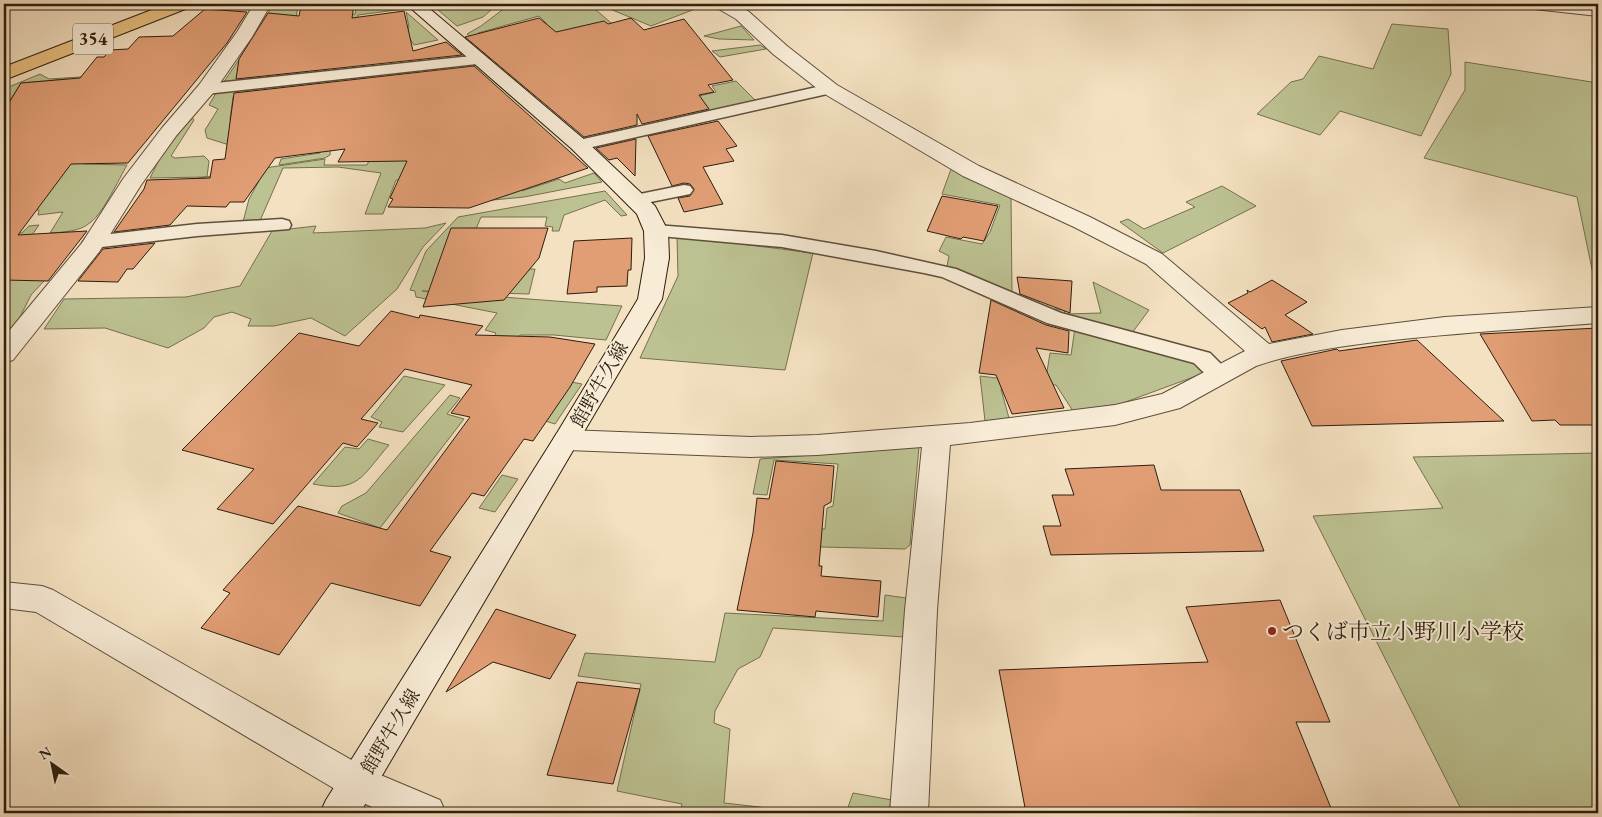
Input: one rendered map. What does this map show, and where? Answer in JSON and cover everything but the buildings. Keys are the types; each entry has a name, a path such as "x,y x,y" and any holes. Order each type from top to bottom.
{"highway":[{"name":"354","path":"4,74 182,4"}],"street":[{"path":"4,354 93,242 131,184 169,132 206,89 246,33 262,4"},
{"name":"館野牛久線","path":"339,813 567,440 650,299 657,258 656,231 647,211 579,145 414,4"},
{"path":"724,4 742,15 780,50 830,89 971,171 1082,222 1154,259 1264,354"},
{"path":"1534,4 1598,11"},
{"path":"567,440 751,447 817,445 937,435 1115,415 1170,400 1247,360 1264,354 1342,338 1445,325 1598,315"},
{"path":"909,813 921,610 937,435"},
{"path":"4,595 42,599 358,783 427,813"}],"lane":[{"path":"206,89 481,60"},
{"path":"579,145 830,89"},
{"path":"636,200 684,190"},
{"path":"93,242 197,230 282,225"},
{"path":"656,231 782,241 876,256 941,271 1054,318 1202,358 1221,375"}],"green space":[{"path":"273,4 298,4 296,19 264,22"},
{"path":"357,4 397,4 404,9 358,15 359,34 344,41 327,71 223,83 260,29 355,14"},
{"path":"498,4 483,17 457,26 432,5"},
{"path":"510,4 589,4 617,28 528,51 544,25 547,24 539,16 478,33 504,65 467,34"},
{"path":"598,4 708,4 651,26"},
{"path":"406,12 438,40 414,45 406,33 409,27"},
{"path":"1392,24 1448,29 1451,74 1421,136 1340,111 1320,135 1257,114 1291,82 1303,79 1319,56 1373,69"},
{"path":"741,26 754,40 719,39 704,36"},
{"path":"760,45 766,49 720,57 712,51"},
{"path":"1465,62 1598,83 1598,298 1577,197 1424,158 1465,90"},
{"path":"419,72 405,160 456,181 396,180 383,214 365,214 381,173 338,167 283,168 259,223 243,222 249,199 259,181 198,180 198,178 325,159 324,165 367,165 374,150 332,131 330,155 325,158 279,165 281,159 320,153 323,135 302,87 233,97 230,120 244,118 262,145 226,144 207,138 205,130 218,109 209,105 216,93 336,78"},
{"path":"142,73 102,142 84,164 127,165 101,211 96,218 82,228 50,233 63,212 38,215 39,210 29,210 44,183 4,185 4,161 22,161 11,148 4,156 4,138 26,119 4,119 4,89 40,74 49,79","holes":["68,79 9,103 21,83"]},
{"path":"736,81 757,102 692,118 678,101 716,92 712,86"},
{"path":"191,116 194,120 171,156 175,158 204,156 209,161 207,177 150,178 159,160"},
{"path":"951,169 1011,197 1012,294 947,266 949,256 939,251 946,237 982,244 990,232 1000,205 942,194"},
{"path":"594,173 602,182 524,197 483,201 512,180 522,191 559,179 565,183"},
{"path":"1222,186 1256,206 1163,253 1120,222 1128,219 1144,229 1195,207 1186,202"},
{"path":"605,191 627,215 621,216 605,200 564,215 559,231 552,231 553,227 545,226 547,217 481,217 459,270 535,269 529,294 422,291 622,306 606,340 554,335 520,335 514,348 491,345 496,333 485,330 497,313 416,297 415,291 410,290 426,251 458,217"},
{"path":"446,223 423,247 397,289 345,336 311,318 274,326 248,326 251,319 232,312 214,317 204,328 168,348 105,328 44,329 64,299 186,297 240,286 272,231 316,226 313,233 425,228"},
{"path":"39,225 25,245 57,267 31,295 19,319 4,339 4,241 10,233 22,233 29,226"},
{"path":"677,236 813,253 785,370 640,358 678,276"},
{"path":"1093,282 1149,310 1132,333 1045,309 1063,309 1066,314 1101,313"},
{"path":"1075,328 1197,361 1207,372 1120,404 1073,411 1056,385 1045,384 1050,353 1071,355"},
{"path":"404,376 445,385 403,432 379,427 382,422 371,417"},
{"path":"539,376 582,384 555,424 507,409"},
{"path":"980,376 1038,383 1001,389 1009,418 985,421"},
{"path":"450,395 460,398 447,414 464,419 380,528 338,513 342,506 366,493"},
{"path":"368,439 389,445 358,480 340,486 313,484 345,447 359,449"},
{"path":"919,447 910,545 905,549 781,546 784,527 825,529 827,508 833,506 838,464 774,460 767,495 753,494 760,459"},
{"path":"1598,453 1598,813 1463,813 1313,516 1443,508 1413,457"},
{"path":"502,475 518,479 495,512 479,508"},
{"path":"885,595 906,598 904,637 773,628 760,657 738,669 715,711 714,723 730,729 724,803 813,813 680,813 682,804 617,791 641,684 578,676 585,653 715,662 725,613 883,621"},
{"path":"853,793 892,800 887,813 846,813"}],"place":[{"name":"つくば市立小野川小学校","path":"1272,631"}]}
